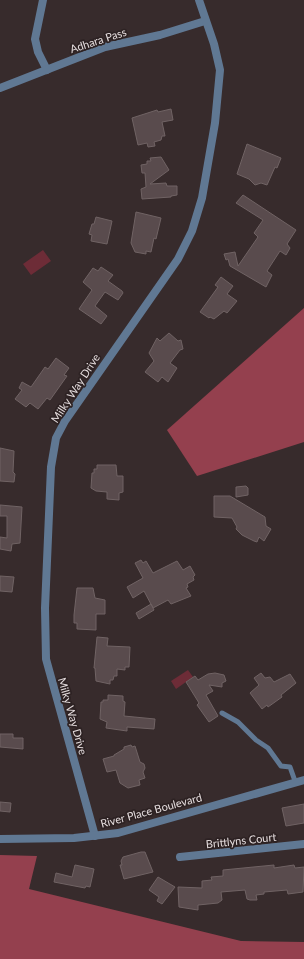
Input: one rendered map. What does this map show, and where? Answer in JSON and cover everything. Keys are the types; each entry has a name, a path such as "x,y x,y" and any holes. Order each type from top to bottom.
{"street":[{"path":"43,0 35,39 38,52 47,70"},
{"name":"Milky Way Drive","path":"96,836 46,659 45,608 51,467 56,438 65,421 178,259 192,231 202,198 214,131 220,70 214,44 199,0"},
{"name":"Adhara Pass","path":"0,88 105,48 160,35 205,21"},
{"name":"River Place Boulevard","path":"0,839 96,836 118,833 295,781 304,780"},
{"name":"Brittlyns Court","path":"180,857 304,844"}],"lane":[{"path":"222,713 238,722 256,740 268,748 281,766 290,767 295,781"}],"shaded area":[{"path":"43,250 51,261 31,275 23,264"},
{"path":"304,308 304,442 197,476 167,430"},
{"path":"188,670 193,677 176,689 171,681"},
{"path":"0,855 37,856 29,889 241,941 304,942 304,959 0,959"}],"building":[{"path":"171,109 173,120 162,122 165,136 162,136 161,140 154,142 155,146 148,147 147,143 138,145 132,118 157,110 158,112"},
{"path":"247,144 281,158 267,185 261,183 255,185 249,179 237,174"},
{"path":"161,157 169,170 150,184 166,183 167,186 177,186 177,195 171,197 142,199 141,189 146,187 145,173 142,173 141,165 147,164 147,161 151,161 150,158"},
{"path":"243,195 296,230 287,244 290,248 286,255 280,251 267,271 272,275 266,287 230,266 228,259 226,260 224,254 235,252 238,266 258,237 254,233 263,220 236,203"},
{"path":"136,212 161,218 151,252 146,251 146,254 135,252 131,243"},
{"path":"96,217 112,221 107,244 91,241 92,235 89,234"},
{"path":"101,267 113,275 108,281 123,293 118,300 105,292 95,306 107,316 101,324 79,309 92,290 83,282 93,268 98,271"},
{"path":"221,277 233,286 227,294 237,301 227,313 224,311 214,319 209,318 200,312 218,287 215,285"},
{"path":"169,333 178,341 181,340 183,349 180,350 170,363 177,368 168,382 162,377 158,382 145,372 154,361 149,353 157,338 160,341"},
{"path":"56,358 69,368 64,375 67,376 50,400 47,398 38,409 30,403 26,407 15,399 22,390 19,388 22,382 31,387 45,367 48,369"},
{"path":"0,448 14,451 14,482 0,481"},
{"path":"97,465 116,465 117,476 123,476 123,492 119,493 119,500 107,499 107,492 96,491 91,488 92,473 94,473 94,469 97,469"},
{"path":"246,486 248,488 248,495 236,497 236,487"},
{"path":"214,496 230,496 265,517 266,526 271,529 264,541 259,537 257,542 242,535 236,529 237,527 232,518 214,517"},
{"path":"0,505 22,507 20,543 12,544 11,551 0,549 0,537 7,538 7,516 0,516"},
{"path":"141,560 143,563 146,561 153,573 177,561 183,570 190,566 195,575 193,577 194,580 187,584 188,587 186,588 191,596 171,604 168,600 153,608 144,591 133,598 127,587 143,578 135,563"},
{"path":"0,576 14,577 12,592 0,591"},
{"path":"77,588 93,588 95,598 105,600 105,614 96,614 96,630 77,629 77,623 74,623"},
{"path":"151,604 154,610 139,619 136,613"},
{"path":"97,637 108,638 107,646 130,647 129,667 125,667 125,670 117,669 117,676 114,676 113,680 110,680 110,684 96,681 94,668"},
{"path":"215,673 224,675 226,681 222,683 222,687 209,685 213,691 206,695 218,716 209,722 197,705 199,703 186,682 195,676 198,680 208,674"},
{"path":"261,673 265,678 270,677 274,682 290,674 296,683 281,695 282,697 268,707 267,705 262,709 250,693 259,685 254,678"},
{"path":"108,695 123,696 123,701 125,702 124,716 155,719 154,729 127,727 127,731 106,728 107,722 100,719 101,702 103,702 103,700 108,700"},
{"path":"0,734 13,734 13,738 23,738 23,749 0,747"},
{"path":"131,745 132,747 135,746 140,762 144,764 145,768 143,772 145,778 139,780 140,785 128,788 120,783 116,770 107,772 103,759 114,756 124,749 124,747"},
{"path":"0,802 11,803 10,812 0,811"},
{"path":"304,804 304,823 286,826 282,808"},
{"path":"145,852 153,872 124,879 120,865 122,865 121,861 123,857"},
{"path":"75,865 94,869 90,887 86,886 85,888 54,882 56,873 72,877"},
{"path":"274,865 274,868 294,865 295,868 304,867 303,892 288,894 287,890 264,892 264,894 256,895 257,900 250,900 247,899 245,890 221,892 222,900 218,903 198,905 198,910 179,907 178,887 202,888 202,881 212,880 211,877 223,876 223,870"},
{"path":"158,877 175,887 162,904 157,901 159,897 149,890"}]}
